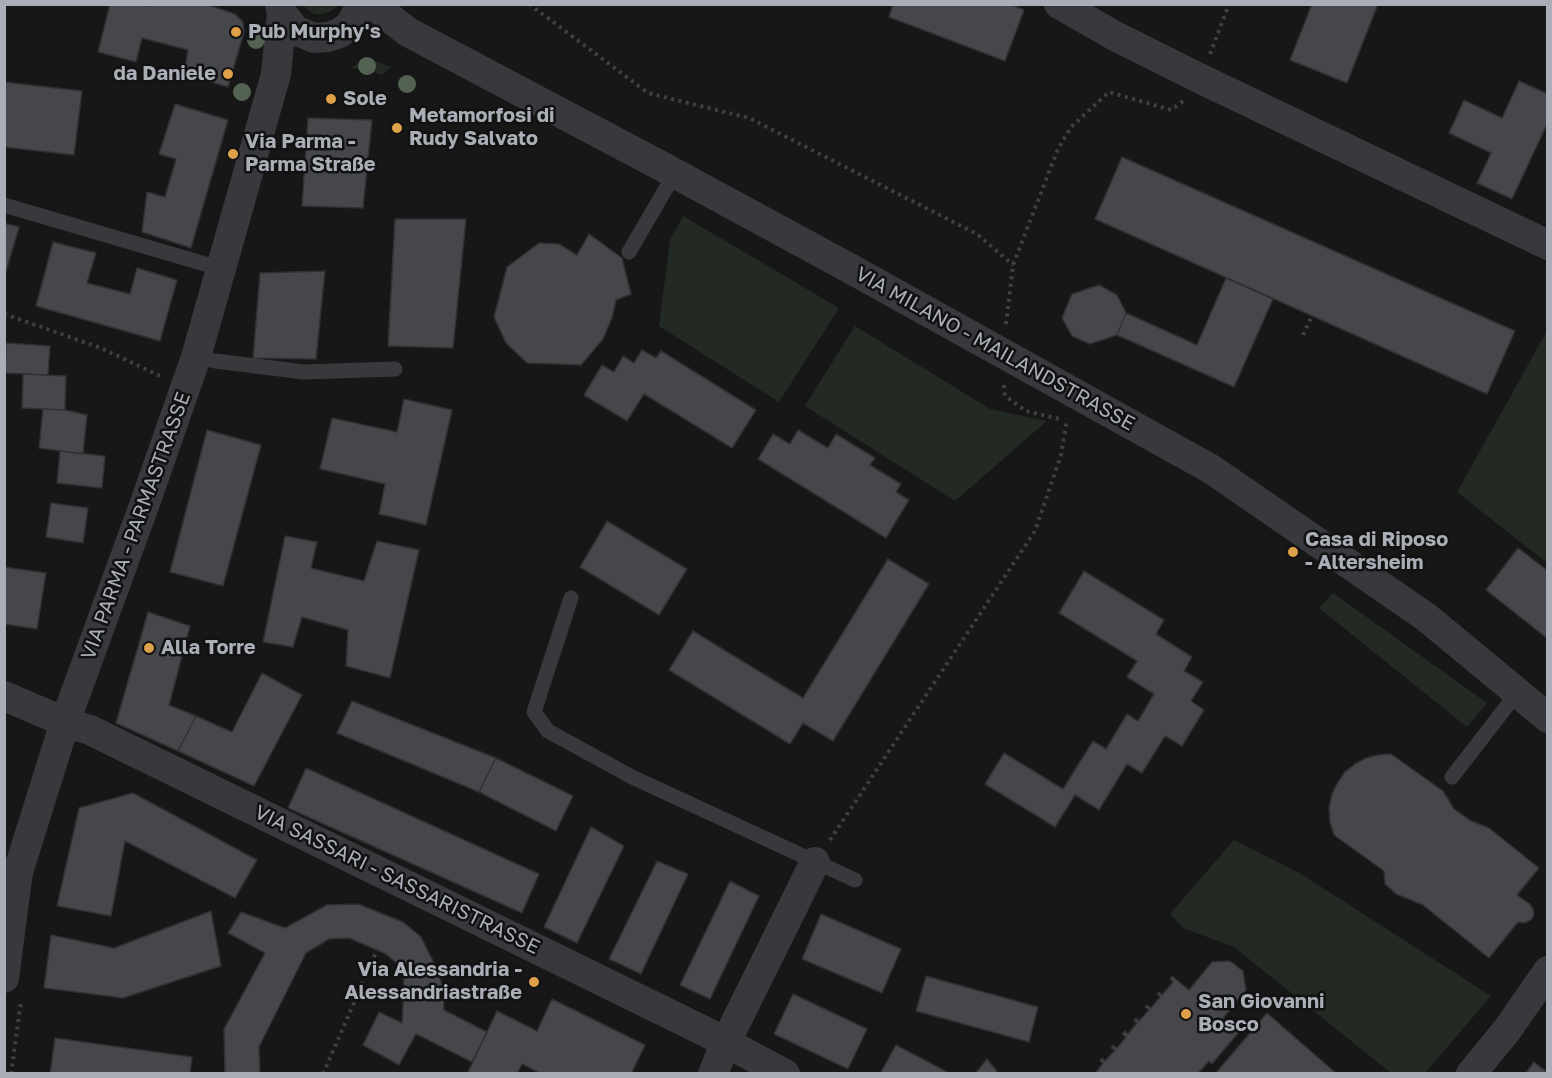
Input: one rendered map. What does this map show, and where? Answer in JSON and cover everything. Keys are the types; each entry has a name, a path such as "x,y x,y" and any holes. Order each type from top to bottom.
{"street":[{"path":"1059,4 1115,36 1201,79 1548,245"},
{"path":"281,9 295,30 314,38 328,38 340,33 361,11"},
{"name":"VIA PARMA - PARMASTRASSE","path":"4,978 18,872 65,722 146,503 196,357 276,74 281,9"},
{"name":"VIA MILANO - MAILANDSTRASSE","path":"361,11 408,32 675,173 1212,469 1426,617 1548,718"},
{"path":"276,74 314,38"},
{"name":"VIA SASSARI - SASSARISTRASSE","path":"4,696 90,730 726,1042 785,1074"},
{"path":"713,1074 726,1042 815,862"},
{"path":"1471,1074 1507,1030 1548,970"}],"lane":[{"path":"629,252 675,173"},
{"path":"4,205 222,269"},
{"path":"196,357 303,372 395,369"},
{"path":"571,598 534,712 548,730 632,777 855,880"},
{"path":"1452,777 1517,693"}],"path":[{"path":"529,4 648,93 749,118 977,234 1013,265"},
{"path":"1003,354 1013,265 1058,149 1071,127 1109,92 1171,110 1192,95 1201,79 1229,4"},
{"path":"4,314 101,348 185,388"},
{"path":"1303,335 1312,316"},
{"path":"815,862 1035,531 1061,455 1072,392"},
{"path":"323,1074 377,950"}],"shaded area":[{"path":"303,5 338,5 329,12 315,14"},
{"path":"369,59 391,67 382,75 365,69 350,68"},
{"path":"683,216 839,308 779,402 659,326 670,240"},
{"path":"855,326 990,409 1047,421 955,501 805,406"},
{"path":"1547,331 1547,563 1457,492"},
{"path":"1333,593 1487,703 1467,727 1319,608"},
{"path":"1234,840 1301,874 1491,996 1425,1073 1391,1073 1234,947 1183,928 1170,914"}],"building":[{"path":"110,4 146,6 146,4 205,4 235,14 243,22 244,32 228,87 184,74 188,50 142,38 136,62 98,52"},
{"path":"893,4 1010,4 1024,10 1005,61 889,17"},
{"path":"1312,4 1378,4 1347,83 1290,60"},
{"path":"1519,81 1548,94 1548,122 1512,199 1477,183 1491,153 1449,133 1464,100 1502,118"},
{"path":"4,82 82,91 74,155 4,147"},
{"path":"175,104 228,120 191,248 142,232 147,192 165,197 176,159 159,154"},
{"path":"308,118 372,120 363,208 302,206"},
{"path":"1122,157 1515,331 1487,394 1095,219"},
{"path":"395,219 466,219 453,348 388,346"},
{"path":"4,223 19,227 4,279"},
{"path":"589,234 622,258 631,294 616,300 612,318 603,339 581,365 527,363 506,343 494,317 507,267 539,243 559,244 577,255"},
{"path":"53,242 96,253 87,283 130,294 137,268 177,280 160,341 36,306"},
{"path":"325,271 316,359 253,358 260,273"},
{"path":"1226,278 1273,299 1234,387 1117,335 1126,313 1197,345"},
{"path":"1099,285 1117,295 1126,313 1117,335 1090,344 1072,336 1062,318 1072,294"},
{"path":"6,343 50,346 48,375 5,373"},
{"path":"642,350 656,358 661,351 756,410 732,448 644,394 627,421 584,395 602,365 614,372 623,356 634,363"},
{"path":"23,374 66,376 65,410 22,408"},
{"path":"404,399 452,410 426,525 379,514 385,484 320,469 332,418 397,432"},
{"path":"43,409 65,410 87,415 83,454 39,448"},
{"path":"207,430 261,445 223,586 170,572"},
{"path":"798,430 828,448 836,434 875,458 870,465 901,484 896,492 909,500 886,538 758,459 773,434 790,444"},
{"path":"60,451 105,456 102,488 57,483"},
{"path":"51,503 88,508 83,543 46,537"},
{"path":"607,521 687,569 659,615 580,567"},
{"path":"285,536 317,542 311,568 364,581 377,541 419,550 390,678 346,666 348,630 302,617 293,647 263,642"},
{"path":"1518,548 1548,571 1548,639 1486,590"},
{"path":"888,559 929,584 833,741 803,723 790,744 669,670 693,631 803,698"},
{"path":"4,567 46,573 37,629 4,624"},
{"path":"1084,571 1164,620 1156,634 1192,657 1184,671 1203,682 1191,701 1204,710 1182,746 1165,736 1142,773 1127,764 1099,810 1075,795 1055,827 985,784 1004,753 1063,789 1093,741 1106,749 1127,714 1138,721 1154,694 1127,677 1137,661 1059,613"},
{"path":"148,612 190,626 169,705 196,716 178,751 116,723"},
{"path":"262,673 302,695 254,786 178,751 196,716 232,732"},
{"path":"352,701 496,758 479,792 337,733"},
{"path":"1391,754 1443,791 1454,809 1471,821 1489,828 1539,868 1517,895 1530,904 1534,914 1532,919 1525,923 1518,922 1489,958 1423,905 1396,894 1385,884 1384,871 1334,835 1329,808 1332,794 1345,772 1366,758"},
{"path":"496,758 573,796 556,831 479,792"},
{"path":"306,768 539,874 522,913 288,808"},
{"path":"133,793 257,860 235,898 125,841 111,916 57,906 79,808"},
{"path":"591,827 624,846 577,943 544,927"},
{"path":"657,861 688,874 641,974 609,959"},
{"path":"730,881 759,896 710,999 680,985"},
{"path":"358,904 403,922 421,937 443,987 444,1010 487,1032 472,1062 416,1034 399,1065 363,1045 379,1012 402,1023 403,969 386,954 349,938 329,939 306,953 259,1047 260,1074 225,1074 224,1029 265,953 228,933 241,912 285,928 327,905"},
{"path":"211,911 221,966 123,998 44,988 51,935 114,948"},
{"path":"821,914 901,949 882,993 802,959"},
{"name":"San Giovanni Bosco","path":"1230,961 1243,971 1246,990 1223,1018 1239,1032 1212,1064 1209,1061 1199,1072 1201,1074 1095,1074 1103,1063 1100,1061 1102,1058 1105,1061 1115,1050 1111,1048 1113,1045 1117,1048 1126,1037 1122,1034 1125,1031 1128,1034 1137,1023 1134,1021 1136,1018 1139,1021 1149,1010 1145,1007 1147,1005 1151,1008 1160,997 1157,994 1159,992 1162,995 1173,982 1170,979 1172,976 1189,990 1212,962"},
{"path":"926,976 1038,1007 1029,1042 916,1011"},
{"path":"793,994 867,1029 848,1069 774,1034"},
{"path":"552,999 645,1045 632,1072 636,1074 542,1074 522,1064 517,1074 467,1074 497,1011 537,1031"},
{"path":"1267,1013 1337,1074 1215,1074"},
{"path":"55,1038 192,1057 190,1074 50,1074"},
{"path":"896,1045 951,1074 880,1074"},
{"path":"987,1059 999,1074 975,1074"},
{"path":"1534,1062 1548,1073 1548,1074 1525,1074"}],"place":[{"name":"Pub Murphy's","path":"236,32"},
{"name":"da Daniele","path":"228,74"},
{"name":"Sole","path":"331,99"},
{"name":"Metamorfosi di Rudy Salvato","path":"397,128"},
{"name":"Via Parma - Parma Straße","path":"233,154"},
{"name":"Casa di Riposo - Altersheim","path":"1293,552"},
{"name":"Alla Torre","path":"149,648"},
{"name":"Via Alessandria - Alessandriastraße","path":"534,982"},
{"name":"San Giovanni Bosco","path":"1186,1014"}]}
